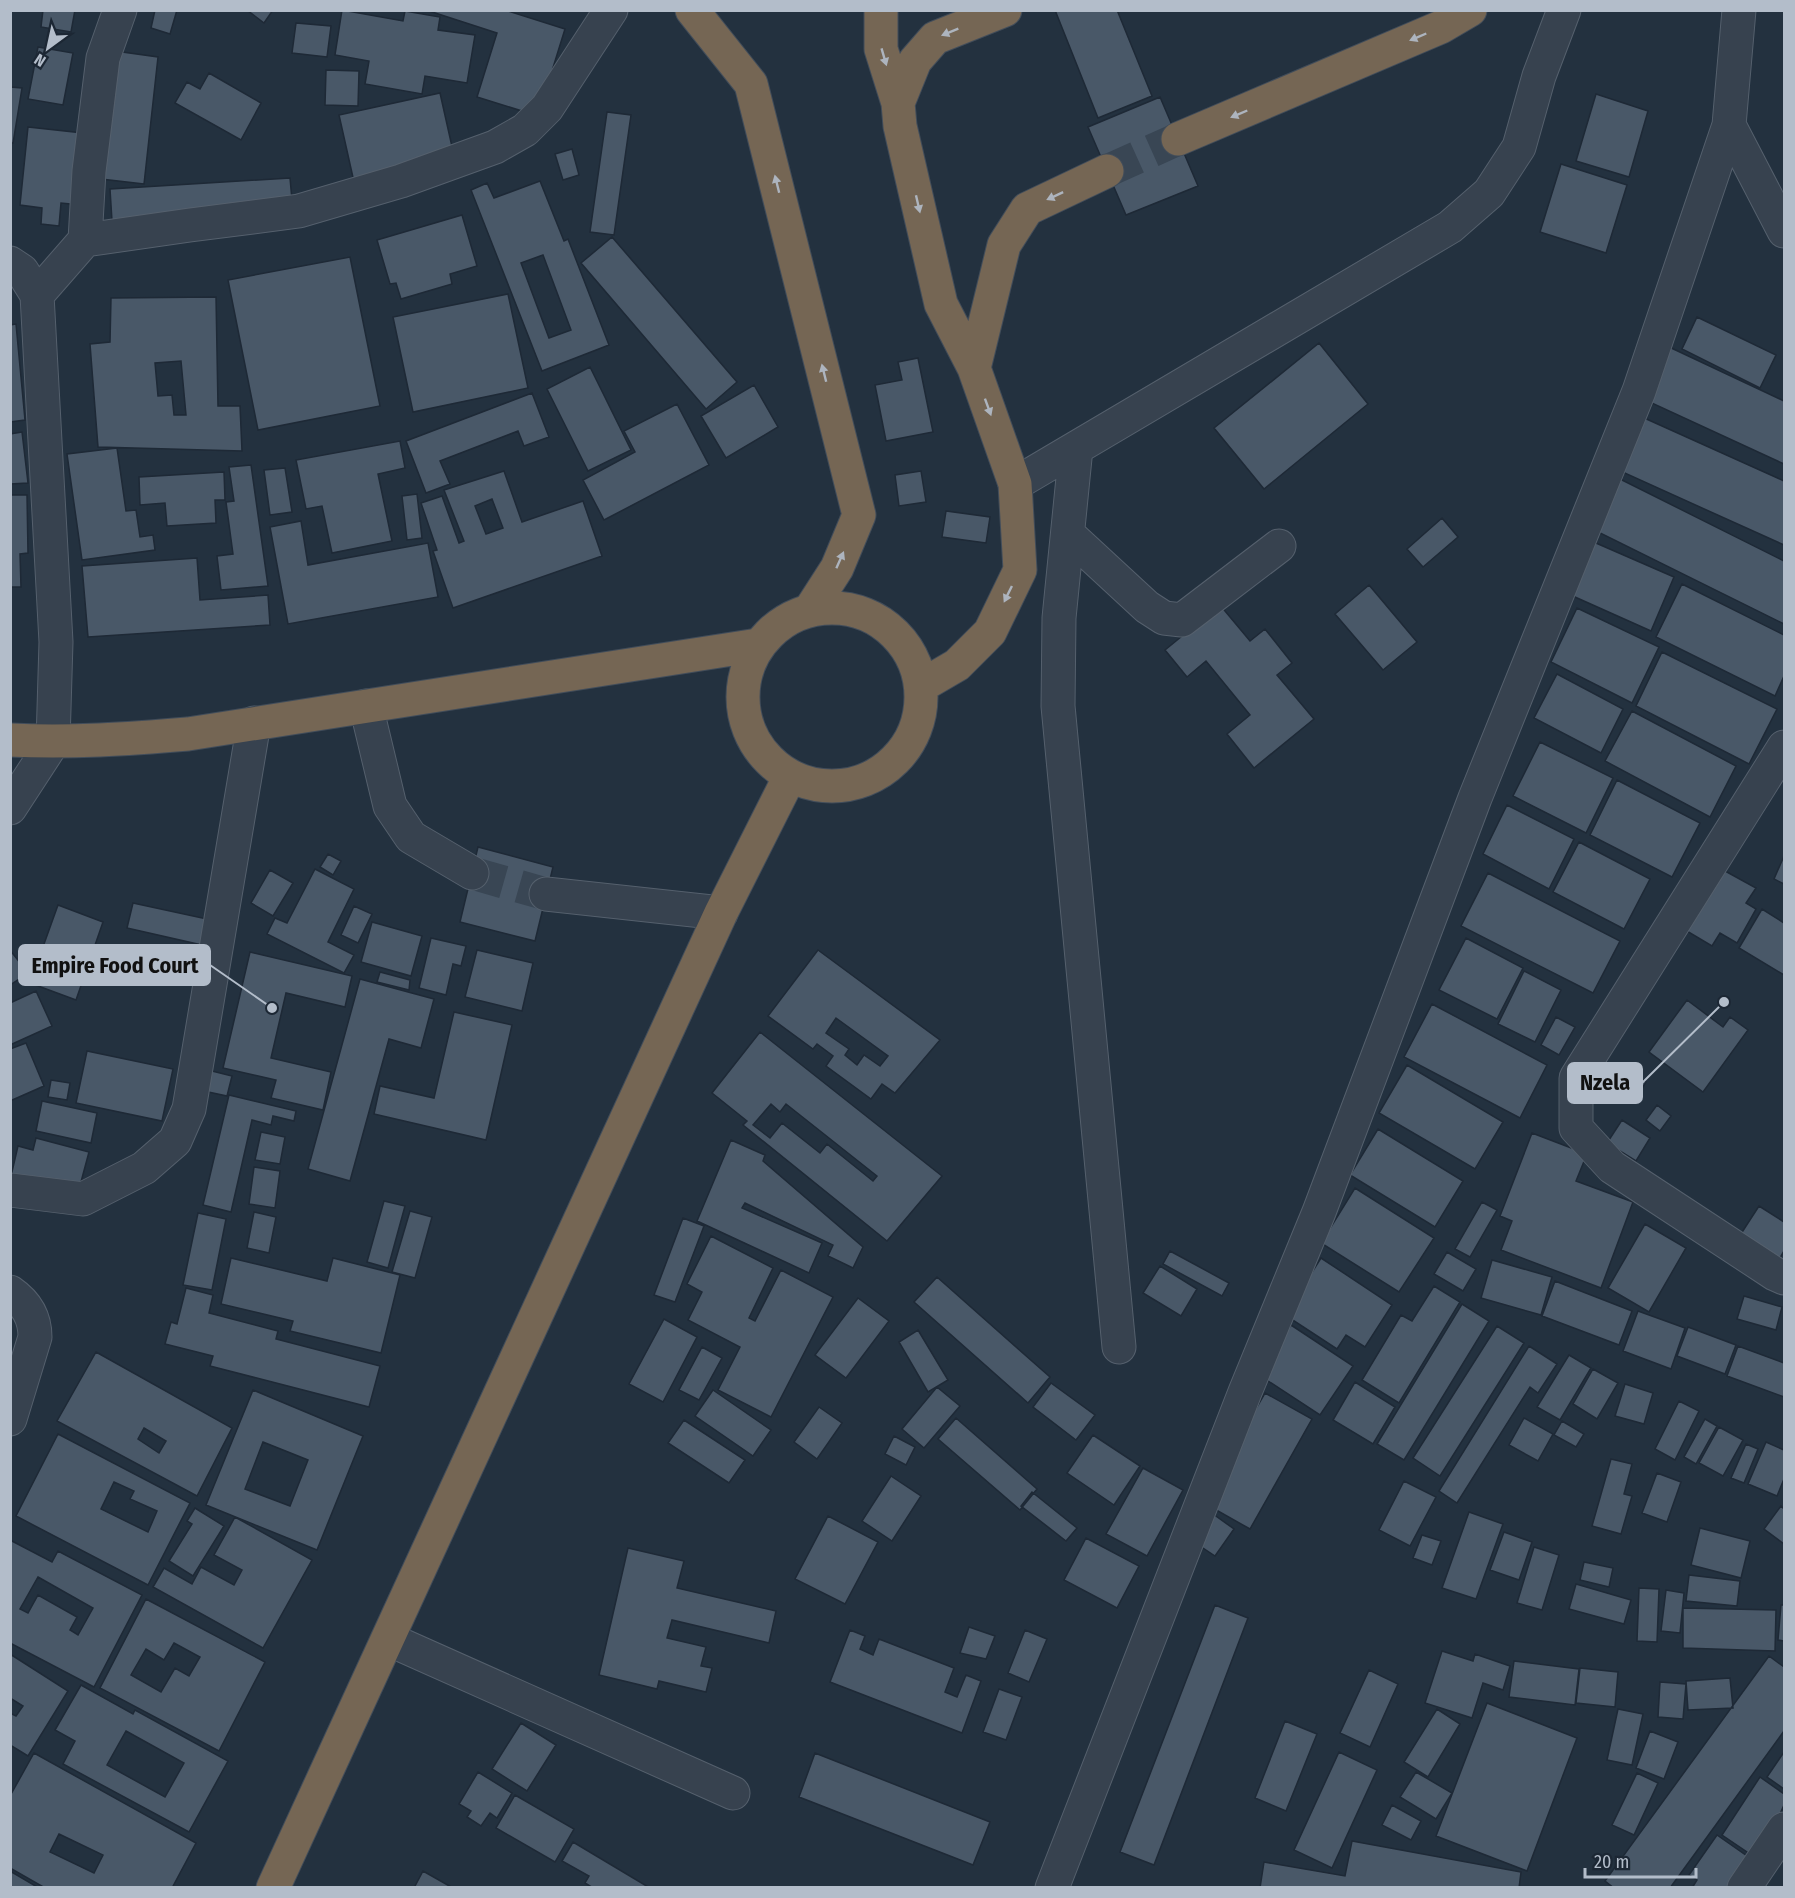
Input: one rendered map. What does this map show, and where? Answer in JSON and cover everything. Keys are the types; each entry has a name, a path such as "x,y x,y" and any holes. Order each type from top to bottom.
{"highway":[{"path":"693,10 752,84 859,515 837,568 810,610"},
{"path":"881,10 882,49 898,103 900,126 941,304 974,368 1015,484 1020,570 990,632 957,665 921,686"},
{"path":"898,103 915,61 935,38 1005,10"},
{"path":"1178,140 1441,27 1470,10"},
{"path":"974,368 1004,244 1027,209 1107,171"},
{"path":"832,607 853,610 874,617 906,646 916,665 921,686 921,708 916,729 906,748 892,764 874,776 854,784 832,787 811,784 790,776 772,764 758,747 748,728 742,707 742,686 748,664 758,645 772,629 790,617 810,610 832,607"},
{"path":"10,740 53,742 177,735 758,645"},
{"path":"273,1887 721,914 790,776"}],"street":[{"path":"37,295 85,240 89,171 103,58 120,10"},
{"path":"1015,484 1450,226 1489,193 1519,147 1539,76 1564,10"},
{"path":"1052,1887 1245,1392 1319,1212 1475,798 1639,391 1729,125 1738,10"},
{"path":"85,240 299,212 402,181 495,147 525,130 547,108 610,11"},
{"path":"1729,125 1785,231"},
{"path":"10,263 22,271 37,295 56,642 53,742 10,808"},
{"path":"1076,448 1059,618 1058,706 1119,1347"},
{"path":"1068,534 1147,607 1164,618 1182,620 1279,546"},
{"path":"366,706 390,806 411,837 472,873"},
{"path":"10,1190 83,1199 144,1168 175,1141 189,1109 254,723"},
{"path":"1785,747 1576,1078 1576,1128 1612,1167 1775,1274 1785,1278"},
{"path":"546,894 721,914"},
{"path":"10,1292 23,1301 35,1327 35,1337 10,1419"},
{"path":"388,1639 733,1793"},
{"path":"1744,1887 1785,1829"}],"building":[{"path":"43,10 75,10 71,32 41,27"},
{"path":"155,10 177,10 170,34 151,28"},
{"path":"247,10 273,10 264,23"},
{"path":"342,10 403,21 405,11 440,17 438,30 475,35 467,83 425,76 422,94 365,84 369,61 335,55"},
{"path":"426,10 505,10 565,29 538,116 477,97 497,33"},
{"path":"1055,10 1117,10 1152,96 1098,118"},
{"path":"296,23 331,26 327,57 292,53"},
{"path":"38,47 73,53 63,105 28,99"},
{"path":"115,51 158,57 144,184 101,179"},
{"path":"326,70 359,71 358,106 325,105"},
{"path":"209,73 261,103 241,140 175,103 187,82 200,89"},
{"path":"10,87 22,88 13,143 10,143"},
{"path":"440,93 455,160 354,182 339,115"},
{"path":"1596,94 1648,111 1629,177 1576,161"},
{"path":"1160,97 1198,186 1126,215 1088,127"},
{"path":"607,112 631,115 614,235 590,232"},
{"path":"28,127 83,133 81,205 61,203 59,226 41,224 42,208 20,205"},
{"path":"572,149 579,175 563,180 555,154"},
{"path":"1561,164 1627,185 1606,253 1540,232"},
{"path":"290,178 293,211 112,221 110,189"},
{"path":"540,181 564,241 568,239 609,345 542,371 471,190 487,183 494,198","holes":["543,255 571,330 549,338 521,263"]},
{"path":"462,215 477,266 450,274 452,284 401,299 396,283 390,284 377,240"},
{"path":"612,237 737,382 706,409 581,263"},
{"path":"350,257 380,406 258,430 228,280"},
{"path":"508,294 528,388 413,412 393,317"},
{"path":"216,297 218,406 240,406 242,451 98,447 90,344 110,342 111,298","holes":["181,361 186,415 174,415 172,395 158,396 155,363"]},
{"path":"1697,317 1776,355 1760,388 1682,349"},
{"path":"16,324 25,420 10,422 10,325"},
{"path":"1319,343 1368,404 1264,489 1214,428"},
{"path":"1667,346 1784,401 1784,464 1643,399"},
{"path":"918,358 933,432 886,441 875,385 902,380 898,362"},
{"path":"590,367 631,450 588,471 547,389"},
{"path":"754,385 778,427 726,458 701,416"},
{"path":"532,393 549,437 524,446 518,431 440,461 450,484 426,493 406,441"},
{"path":"677,404 709,465 604,520 583,480 635,452 624,431"},
{"path":"1642,417 1784,481 1784,545 1618,470"},
{"path":"22,432 28,483 10,484 10,434"},
{"path":"400,441 405,468 378,474 392,541 332,553 322,506 306,509 296,460"},
{"path":"117,448 126,511 136,510 140,537 153,535 155,550 82,560 67,454"},
{"path":"251,465 268,586 221,590 217,556 233,554 226,502 234,501 229,467"},
{"path":"285,468 292,512 270,515 264,470"},
{"path":"504,471 522,522 583,501 602,556 453,608 433,551 437,550 421,503 442,496 459,543 464,541 444,490","holes":["492,499 503,528 486,534 475,506"]},
{"path":"921,471 926,502 899,506 895,475"},
{"path":"224,472 225,500 215,500 216,523 167,526 165,503 140,505 139,477"},
{"path":"1618,478 1784,561 1784,624 1592,529"},
{"path":"417,494 422,538 407,540 402,496"},
{"path":"10,495 27,495 28,553 20,554 21,587 10,587"},
{"path":"946,511 990,517 986,543 942,537"},
{"path":"1442,518 1458,537 1423,567 1407,549"},
{"path":"301,521 308,565 428,543 438,597 288,624 270,527"},
{"path":"1589,540 1674,577 1651,631 1566,593"},
{"path":"197,558 200,600 268,595 270,625 88,637 82,566"},
{"path":"1682,584 1784,635 1784,676 1775,696 1656,637"},
{"path":"1369,585 1417,642 1383,670 1335,614"},
{"path":"1220,605 1250,641 1265,629 1292,663 1277,675 1314,719 1254,768 1227,734 1250,715 1206,661 1187,677 1165,650"},
{"path":"1577,608 1659,647 1632,703 1551,662"},
{"path":"1662,652 1777,709 1749,764 1636,706"},
{"path":"1557,674 1623,709 1601,753 1534,718"},
{"path":"1632,711 1736,766 1710,817 1605,761"},
{"path":"1540,742 1613,778 1586,833 1513,796"},
{"path":"1617,780 1700,823 1672,877 1590,835"},
{"path":"1507,805 1574,839 1549,889 1483,854"},
{"path":"1579,842 1650,879 1624,929 1553,892"},
{"path":"478,847 553,867 535,941 460,922"},
{"path":"328,854 341,861 333,875 320,867"},
{"path":"1784,856 1784,884 1774,879"},
{"path":"1716,866 1756,888 1746,903 1756,909 1737,943 1720,933 1712,946 1680,927"},
{"path":"315,869 354,889 328,942 354,955 344,973 267,934 275,918 287,923"},
{"path":"270,870 293,883 273,916 251,903"},
{"path":"1488,873 1620,941 1593,993 1461,926"},
{"path":"133,903 207,919 202,945 127,928"},
{"path":"58,905 103,922 76,1000 30,983"},
{"path":"354,906 372,914 358,943 341,935"},
{"path":"1762,909 1784,923 1784,975 1739,948"},
{"path":"372,922 422,936 411,976 361,962"},
{"path":"431,938 466,946 461,966 453,964 446,995 419,988"},
{"path":"1466,938 1523,968 1497,1019 1439,990"},
{"path":"10,950 28,973 10,985"},
{"path":"477,950 533,963 522,1011 465,997"},
{"path":"818,950 940,1040 895,1093 882,1084 871,1099 826,1066 833,1056 817,1044 813,1049 768,1016","holes":["836,1018 888,1056 880,1066 864,1055 857,1065 845,1055 849,1049 826,1033"]},
{"path":"250,952 352,976 345,1007 286,993 271,1058 331,1072 323,1110 271,1098 276,1080 223,1068"},
{"path":"1524,971 1561,990 1535,1042 1498,1024"},
{"path":"380,972 410,980 409,990 377,982"},
{"path":"360,979 434,999 421,1048 389,1039 350,1181 308,1169"},
{"path":"36,991 52,1026 10,1045 10,1003"},
{"path":"1687,1000 1723,1027 1730,1017 1748,1030 1703,1092 1649,1052"},
{"path":"1432,1004 1547,1065 1520,1118 1404,1057"},
{"path":"454,1012 512,1025 486,1140 374,1114 380,1086 434,1098"},
{"path":"1556,1017 1575,1027 1559,1055 1541,1045"},
{"path":"760,1032 942,1176 887,1241 743,1125 747,1121 712,1093","holes":["771,1104 780,1112 786,1104 877,1176 873,1181 827,1144 820,1153 782,1123 770,1138 753,1125"]},
{"path":"26,1043 44,1086 10,1101 10,1049"},
{"path":"87,1051 173,1069 162,1121 76,1103"},
{"path":"1407,1065 1503,1122 1475,1169 1379,1113"},
{"path":"1621,1066 1646,1082 1637,1097 1612,1080"},
{"path":"204,1069 232,1076 227,1096 199,1090"},
{"path":"51,1080 70,1083 67,1100 48,1097"},
{"path":"229,1095 296,1111 294,1121 273,1116 271,1125 252,1120 231,1212 203,1205"},
{"path":"42,1101 97,1113 91,1143 36,1131"},
{"path":"1657,1105 1671,1116 1660,1131 1646,1120"},
{"path":"1622,1120 1650,1138 1636,1161 1607,1143"},
{"path":"1378,1129 1463,1181 1435,1227 1350,1175"},
{"path":"261,1132 285,1137 280,1164 255,1160"},
{"path":"1532,1133 1587,1154 1576,1181 1633,1202 1601,1288 1501,1250 1512,1221 1500,1216"},
{"path":"36,1138 89,1152 78,1193 11,1176 18,1146 33,1150"},
{"path":"731,1140 765,1155 763,1161 863,1247 853,1268 828,1256 833,1245 745,1203 742,1208 822,1243 809,1273 697,1221"},
{"path":"254,1167 280,1171 275,1208 249,1204"},
{"path":"1355,1188 1434,1238 1399,1292 1321,1243"},
{"path":"384,1201 405,1206 388,1268 367,1262"},
{"path":"1482,1202 1497,1210 1470,1257 1455,1249"},
{"path":"1759,1206 1784,1222 1784,1251 1774,1268 1735,1243"},
{"path":"410,1211 432,1217 415,1278 392,1272"},
{"path":"254,1212 276,1217 269,1253 247,1248"},
{"path":"198,1213 226,1219 212,1290 183,1285"},
{"path":"683,1218 704,1226 675,1302 654,1295"},
{"path":"1645,1224 1686,1248 1649,1312 1608,1288"},
{"path":"711,1236 773,1268 749,1318 755,1321 781,1270 833,1297 771,1417 718,1390 740,1347 688,1320 702,1292 687,1284"},
{"path":"1170,1251 1229,1283 1222,1296 1163,1264"},
{"path":"1447,1252 1476,1269 1463,1291 1434,1274"},
{"path":"231,1258 327,1281 333,1258 400,1275 381,1353 290,1331 293,1321 221,1304"},
{"path":"1321,1258 1392,1305 1365,1347 1346,1335 1337,1349 1285,1315"},
{"path":"1492,1260 1552,1277 1541,1315 1481,1298"},
{"path":"1160,1266 1197,1289 1181,1316 1143,1293"},
{"path":"937,1277 1050,1377 1028,1403 914,1302"},
{"path":"1555,1281 1632,1311 1619,1345 1542,1316"},
{"path":"1434,1286 1460,1302 1399,1403 1362,1380 1401,1315 1412,1321"},
{"path":"186,1288 213,1295 209,1313 278,1331 276,1339 380,1366 369,1407 210,1366 213,1356 165,1344 171,1322 177,1324"},
{"path":"1744,1296 1782,1307 1776,1330 1737,1319"},
{"path":"858,1298 889,1321 846,1378 815,1355"},
{"path":"1462,1304 1489,1321 1404,1460 1377,1444"},
{"path":"1638,1311 1685,1328 1671,1369 1623,1351"},
{"path":"664,1319 697,1337 663,1402 629,1384"},
{"path":"1291,1325 1353,1366 1320,1415 1259,1375"},
{"path":"1497,1326 1524,1343 1440,1476 1413,1458"},
{"path":"1688,1327 1736,1345 1725,1374 1677,1356"},
{"path":"918,1330 948,1380 928,1392 899,1342"},
{"path":"1529,1346 1557,1364 1538,1393 1530,1387 1457,1503 1439,1491"},
{"path":"1738,1346 1784,1363 1784,1397 1727,1376"},
{"path":"702,1347 722,1358 699,1400 679,1390"},
{"path":"96,1352 232,1428 197,1496 57,1421","holes":["144,1428 166,1441 159,1453 138,1439"]},
{"path":"1569,1355 1591,1368 1560,1420 1537,1407"},
{"path":"1593,1369 1618,1383 1597,1419 1573,1404"},
{"path":"1355,1382 1395,1407 1373,1444 1333,1420"},
{"path":"1051,1383 1095,1415 1076,1440 1033,1407"},
{"path":"1625,1384 1653,1393 1644,1424 1615,1416"},
{"path":"937,1387 960,1406 924,1448 902,1429"},
{"path":"253,1390 363,1436 317,1550 206,1505","holes":["263,1442 308,1460 290,1506 245,1489"]},
{"path":"713,1390 771,1430 753,1456 695,1416"},
{"path":"1265,1393 1312,1419 1250,1529 1202,1502"},
{"path":"1679,1401 1699,1411 1675,1460 1655,1449"},
{"path":"819,1407 842,1423 817,1459 794,1442"},
{"path":"956,1418 1037,1489 1020,1510 938,1439"},
{"path":"1524,1418 1553,1434 1538,1461 1509,1445"},
{"path":"1705,1419 1717,1426 1696,1464 1684,1457"},
{"path":"684,1420 745,1460 729,1483 668,1443"},
{"path":"1562,1421 1584,1434 1576,1447 1554,1435"},
{"path":"1719,1427 1743,1440 1723,1476 1699,1463"},
{"path":"58,1434 190,1503 148,1585 16,1516","holes":["114,1482 134,1491 130,1499 157,1511 148,1532 101,1509"]},
{"path":"1093,1435 1140,1466 1114,1505 1067,1473"},
{"path":"894,1436 915,1447 906,1465 885,1454"},
{"path":"1766,1442 1784,1450 1784,1479 1777,1496 1748,1484"},
{"path":"1746,1444 1758,1449 1744,1483 1731,1478"},
{"path":"1611,1459 1632,1464 1624,1494 1632,1496 1621,1534 1592,1526"},
{"path":"1143,1468 1183,1490 1147,1556 1106,1534"},
{"path":"1657,1473 1681,1482 1667,1522 1642,1513"},
{"path":"891,1476 921,1496 892,1541 862,1521"},
{"path":"1404,1481 1436,1497 1410,1546 1379,1530"},
{"path":"1032,1492 1077,1528 1066,1541 1021,1506"},
{"path":"1781,1506 1784,1509 1784,1544 1764,1529"},
{"path":"195,1508 224,1526 193,1576 169,1561 192,1524 187,1521"},
{"path":"1469,1512 1503,1524 1476,1599 1442,1588"},
{"path":"1213,1514 1234,1529 1215,1556 1194,1542"},
{"path":"828,1516 878,1542 845,1604 795,1579"},
{"path":"235,1517 312,1560 263,1648 153,1587 164,1568 192,1584 201,1567 234,1585 242,1570 214,1555"},
{"path":"1700,1528 1750,1541 1741,1578 1691,1565"},
{"path":"1504,1532 1532,1542 1519,1580 1490,1570"},
{"path":"1422,1535 1441,1541 1432,1565 1413,1558"},
{"path":"1086,1538 1139,1566 1117,1608 1064,1580"},
{"path":"10,1540 52,1562 58,1551 142,1595 94,1687 10,1643","holes":["38,1577 93,1608 78,1635 70,1630 77,1617 38,1595 28,1613 20,1609"]},
{"path":"1534,1547 1559,1555 1542,1610 1517,1603"},
{"path":"628,1548 684,1561 677,1588 776,1611 769,1643 672,1620 667,1638 706,1647 701,1666 712,1668 706,1692 659,1681 657,1689 599,1675"},
{"path":"1584,1562 1613,1568 1609,1587 1580,1580"},
{"path":"1689,1575 1740,1581 1737,1606 1686,1601"},
{"path":"1576,1584 1631,1600 1624,1624 1569,1609"},
{"path":"1639,1588 1659,1589 1657,1642 1637,1641"},
{"path":"1666,1590 1684,1593 1680,1633 1661,1631"},
{"path":"146,1599 265,1662 219,1751 100,1688","holes":["174,1643 200,1657 189,1676 175,1668 161,1692 131,1675 146,1649 164,1660"]},
{"path":"1215,1605 1248,1618 1154,1865 1120,1852"},
{"path":"1781,1605 1784,1605 1784,1641 1778,1640"},
{"path":"1683,1608 1776,1610 1775,1651 1683,1648"},
{"path":"969,1627 995,1636 986,1659 960,1653"},
{"path":"850,1630 865,1636 860,1649 873,1655 879,1639 954,1668 945,1692 957,1697 966,1675 981,1681 962,1733 830,1682"},
{"path":"1025,1630 1047,1639 1029,1682 1008,1673"},
{"path":"1442,1651 1473,1661 1475,1654 1510,1666 1503,1690 1483,1683 1472,1718 1425,1703"},
{"path":"10,1654 68,1691 28,1756 10,1745 10,1713 16,1716 23,1706 10,1698"},
{"path":"1769,1656 1784,1667 1784,1731 1670,1888 1614,1888 1605,1881"},
{"path":"1514,1661 1579,1669 1575,1705 1509,1697"},
{"path":"1580,1668 1618,1672 1615,1707 1576,1703"},
{"path":"1369,1670 1398,1684 1370,1747 1340,1733"},
{"path":"1730,1678 1733,1708 1688,1710 1686,1681"},
{"path":"1660,1682 1686,1684 1683,1719 1658,1717"},
{"path":"81,1685 133,1714 135,1710 228,1761 189,1832 63,1764 75,1741 55,1730","holes":["126,1731 184,1763 165,1797 107,1765"]},
{"path":"999,1689 1022,1697 1006,1740 983,1732"},
{"path":"1487,1703 1577,1738 1527,1871 1436,1836"},
{"path":"1437,1709 1460,1724 1428,1777 1404,1762"},
{"path":"1618,1709 1643,1714 1632,1765 1607,1760"},
{"path":"1285,1721 1317,1734 1286,1811 1255,1798"},
{"path":"521,1723 556,1745 527,1791 492,1769"},
{"path":"1650,1731 1678,1742 1664,1779 1636,1768"},
{"path":"1339,1752 1377,1770 1332,1868 1294,1850"},
{"path":"1784,1752 1784,1789 1767,1777"},
{"path":"34,1753 196,1843 172,1888 45,1888 10,1868 10,1796","holes":["59,1834 103,1855 94,1873 50,1852"]},
{"path":"815,1753 990,1822 973,1865 799,1797"},
{"path":"478,1772 512,1793 497,1818 490,1813 481,1826 467,1817 471,1811 459,1804"},
{"path":"1416,1772 1452,1793 1436,1819 1400,1797"},
{"path":"1637,1773 1658,1783 1634,1835 1612,1825"},
{"path":"1760,1777 1784,1794 1784,1805 1759,1860 1722,1835"},
{"path":"515,1795 574,1829 555,1862 496,1828"},
{"path":"1392,1805 1421,1821 1411,1840 1382,1825"},
{"path":"1717,1835 1757,1863 1740,1888 1692,1888 1697,1880 1689,1875"},
{"path":"1352,1841 1521,1872 1519,1888 1260,1888 1264,1862 1345,1876"},
{"path":"573,1842 650,1888 593,1888 585,1883 589,1876 562,1861"},
{"path":"10,1871 39,1888 10,1888"},
{"path":"423,1871 453,1888 414,1888"}],"tunnel":[{"path":"1107,171 1178,139"},
{"path":"472,873 546,894"}],"place":[{"name":"Nzela","path":"1724,1002"},
{"name":"Empire Food Court","path":"272,1008"}]}
